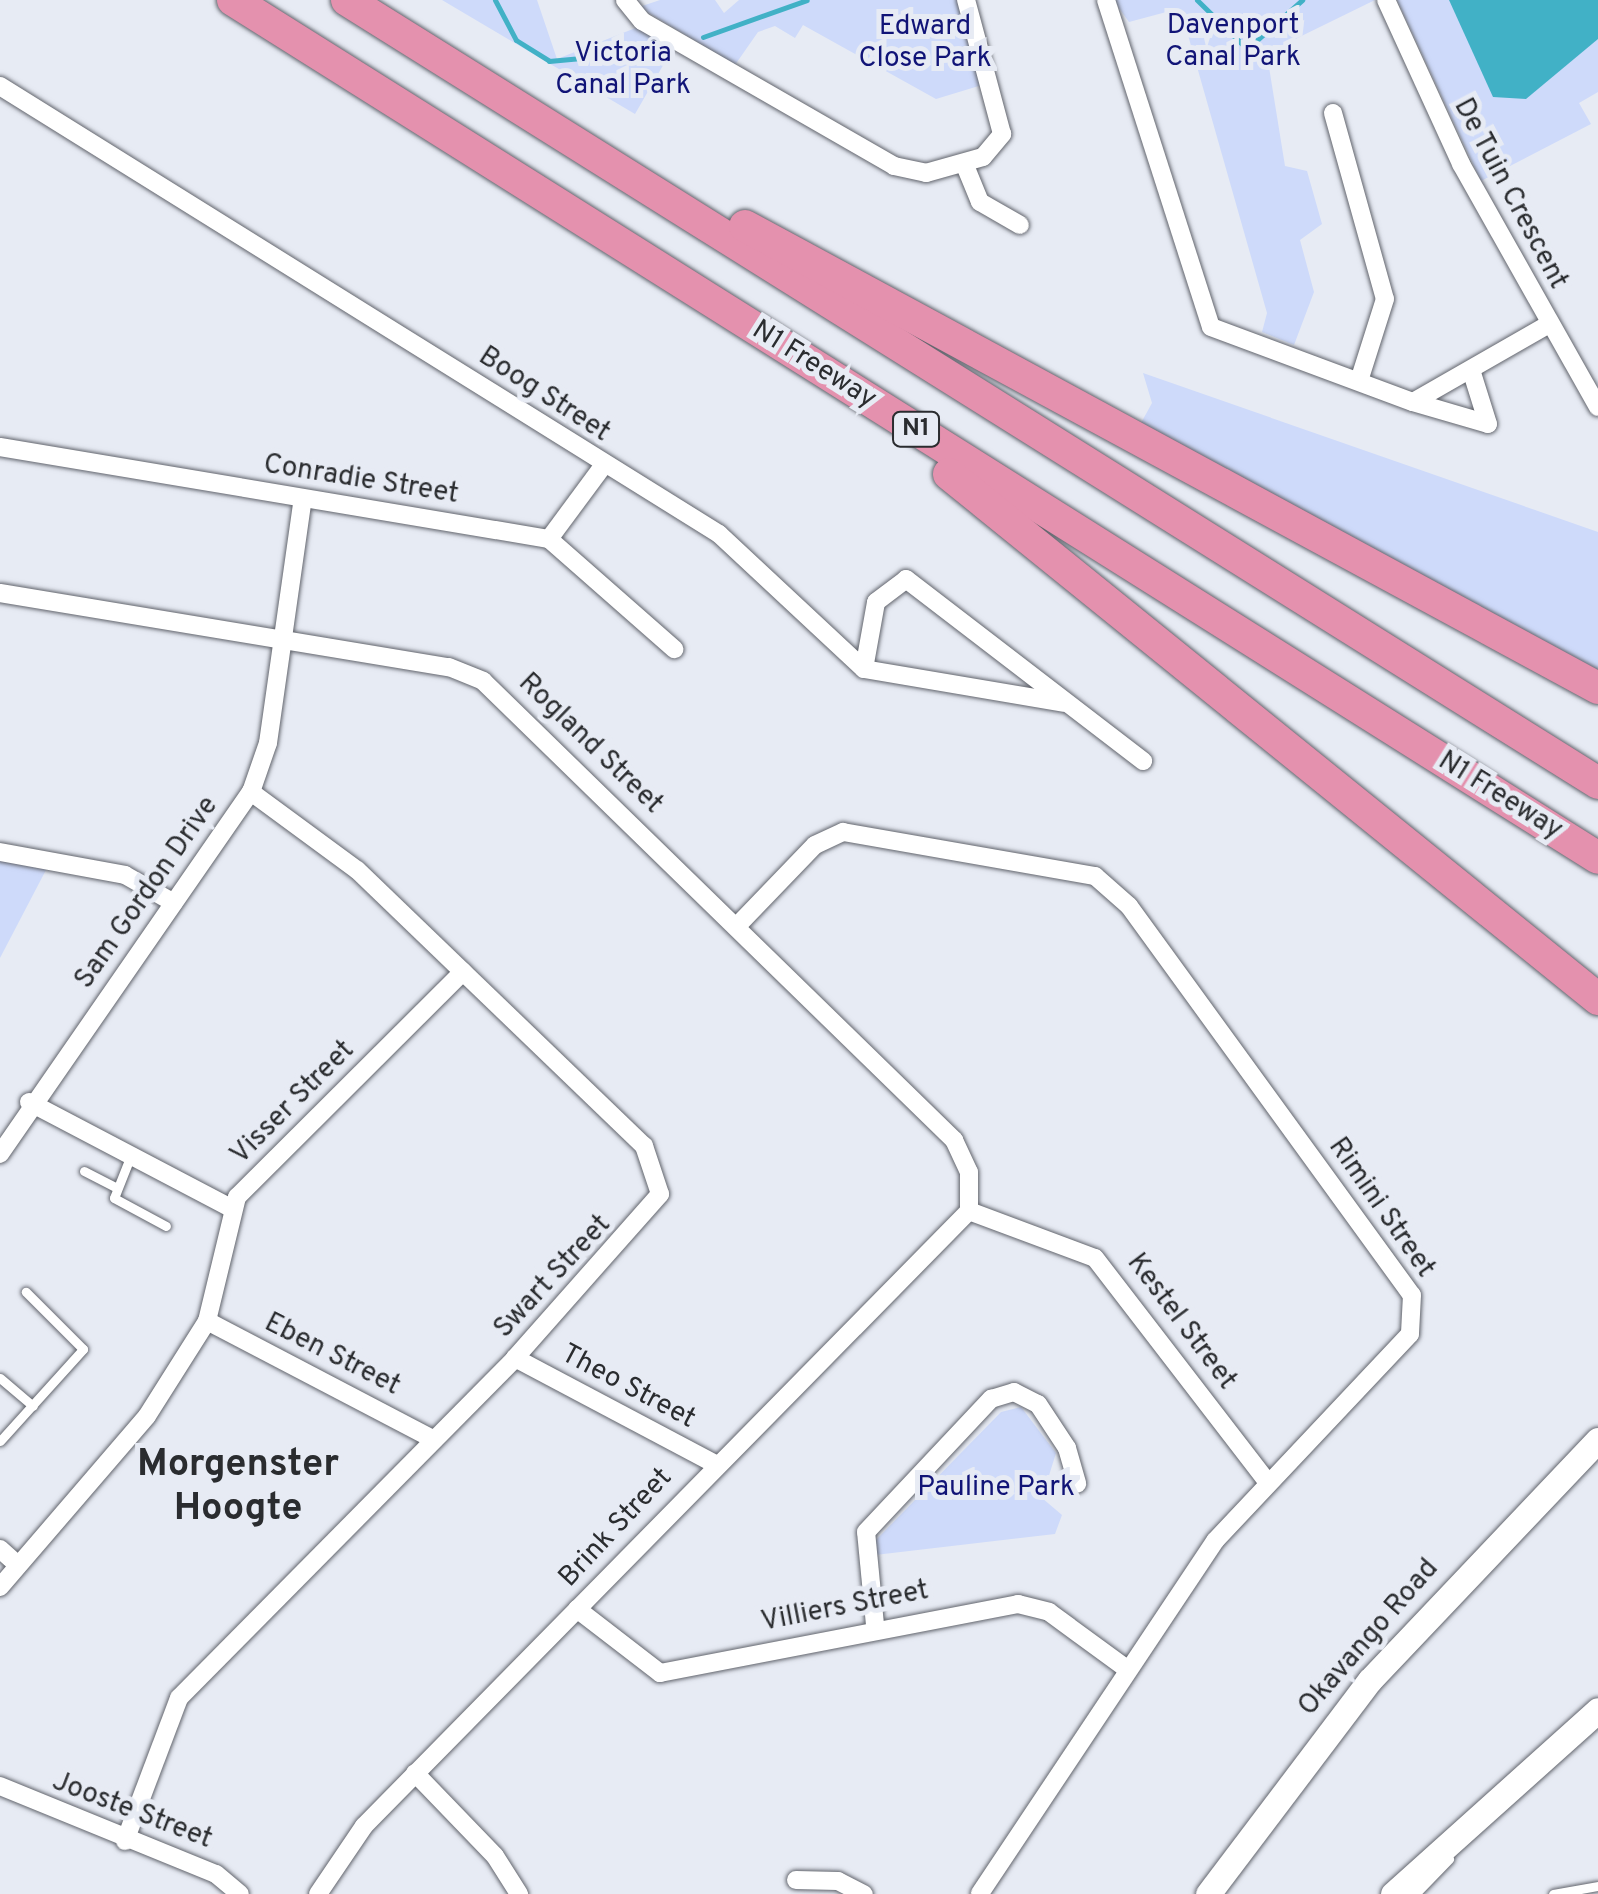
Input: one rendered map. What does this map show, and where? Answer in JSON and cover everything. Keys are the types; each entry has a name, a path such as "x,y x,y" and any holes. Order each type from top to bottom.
{"highway":[{"name":"N1 Freeway","path":"233,0 1598,858"},
{"name":"N1","path":"347,0 1598,783"},
{"path":"524,112 1598,688"},
{"path":"588,224 1024,529 1598,999"}],"main road":[{"name":"Okavango Road","path":"1208,1894 1370,1680 1598,1440"},
{"path":"1393,1894 1598,1710"}],"street":[{"path":"625,0 642,21 894,166 926,173 990,153 1002,127 966,0"},
{"path":"1106,0 1206,323 1413,402 1488,424 1472,373"},
{"name":"De Tuin Crescent","path":"1386,0 1549,324 1598,407"},
{"name":"Boog Street","path":"0,86 736,548 864,669"},
{"path":"1333,113 1385,299 1360,381"},
{"path":"964,162 980,202 1020,225"},
{"path":"1413,402 1472,373 1549,324"},
{"name":"Conradie Street","path":"0,447 548,539"},
{"path":"603,466 548,539 674,648"},
{"name":"Sam Gordon Drive","path":"0,1154 30,1102 251,792 282,639 303,498"},
{"path":"1064,703 864,669 876,602 906,579 1143,761"},
{"name":"Rogland Street","path":"0,593 282,639 483,681 954,1140 969,1172 969,1211"},
{"name":"Swart Street","path":"125,1842 179,1698 431,1438 515,1358 652,1210 661,1178 644,1146 357,870 251,792"},
{"name":"Rimini Street","path":"737,926 815,845 843,832 1112,886 1412,1295 1410,1334 1267,1482 1127,1669 980,1894"},
{"path":"0,852 125,874 174,903"},
{"name":"Visser Street","path":"0,1587 147,1416 207,1321 230,1244 230,1208 464,972"},
{"path":"30,1102 230,1208"},
{"name":"Brink Street","path":"318,1894 346,1848 415,1773 715,1464 969,1211"},
{"name":"Kestel Street","path":"969,1211 1095,1258 1267,1482"},
{"name":"Eben Street","path":"207,1321 431,1438"},
{"name":"Theo Street","path":"515,1358 715,1464"},
{"path":"875,1625 866,1532 991,1400 1014,1392 1038,1404 1068,1448 1077,1484"},
{"path":"0,1549 18,1565"},
{"name":"Villiers Street","path":"577,1609 660,1673 875,1625 1033,1606 1127,1669"},
{"path":"415,1773 496,1856 519,1894"},
{"name":"Jooste Street","path":"0,1786 125,1842 216,1874 240,1894"},
{"path":"796,1880 864,1894"}],"lane":[{"path":"131,1155 115,1187 117,1201 166,1226"},
{"path":"84,1170 115,1187"},
{"path":"0,1441 83,1344 26,1292"},
{"path":"0,1378 33,1406"},
{"path":"1415,1894 1483,1812"},
{"path":"1553,1894 1572,1884 1598,1886"}],"green space":[{"name":"Victoria Canal Park","path":"442,0 537,0 557,59 638,27 673,48 635,114"},
{"name":"Edward Close Park","path":"660,0 715,0 724,13 739,0 957,0 982,85 936,99 803,25 795,38 775,26 758,32 735,65 639,7"},
{"name":"Davenport Canal Park","path":"1113,0 1375,0 1277,48 1269,67 1285,166 1307,171 1322,224 1300,240 1314,292 1294,345 1262,332 1267,313 1184,21 1170,11 1129,22"},
{"path":"1397,0 1598,0 1598,92 1579,103 1591,124 1481,181"},
{"path":"1143,373 1598,532 1598,671 1141,423 1152,403"},
{"path":"0,860 47,868 0,958"},
{"name":"Pauline Park","path":"1021,1407 1056,1453 1042,1498 1062,1515 1055,1534 875,1555 873,1543 1001,1412"}],"water":[{"path":"1449,0 1598,0 1598,39 1526,99 1493,97"}],"waterway":[{"path":"495,0 516,40 549,61 657,51"},
{"path":"703,37 807,0"},
{"path":"1197,0 1247,49 1302,0"}],"district":[{"name":"Morgenster Hoogte","path":"238,1488"}]}
